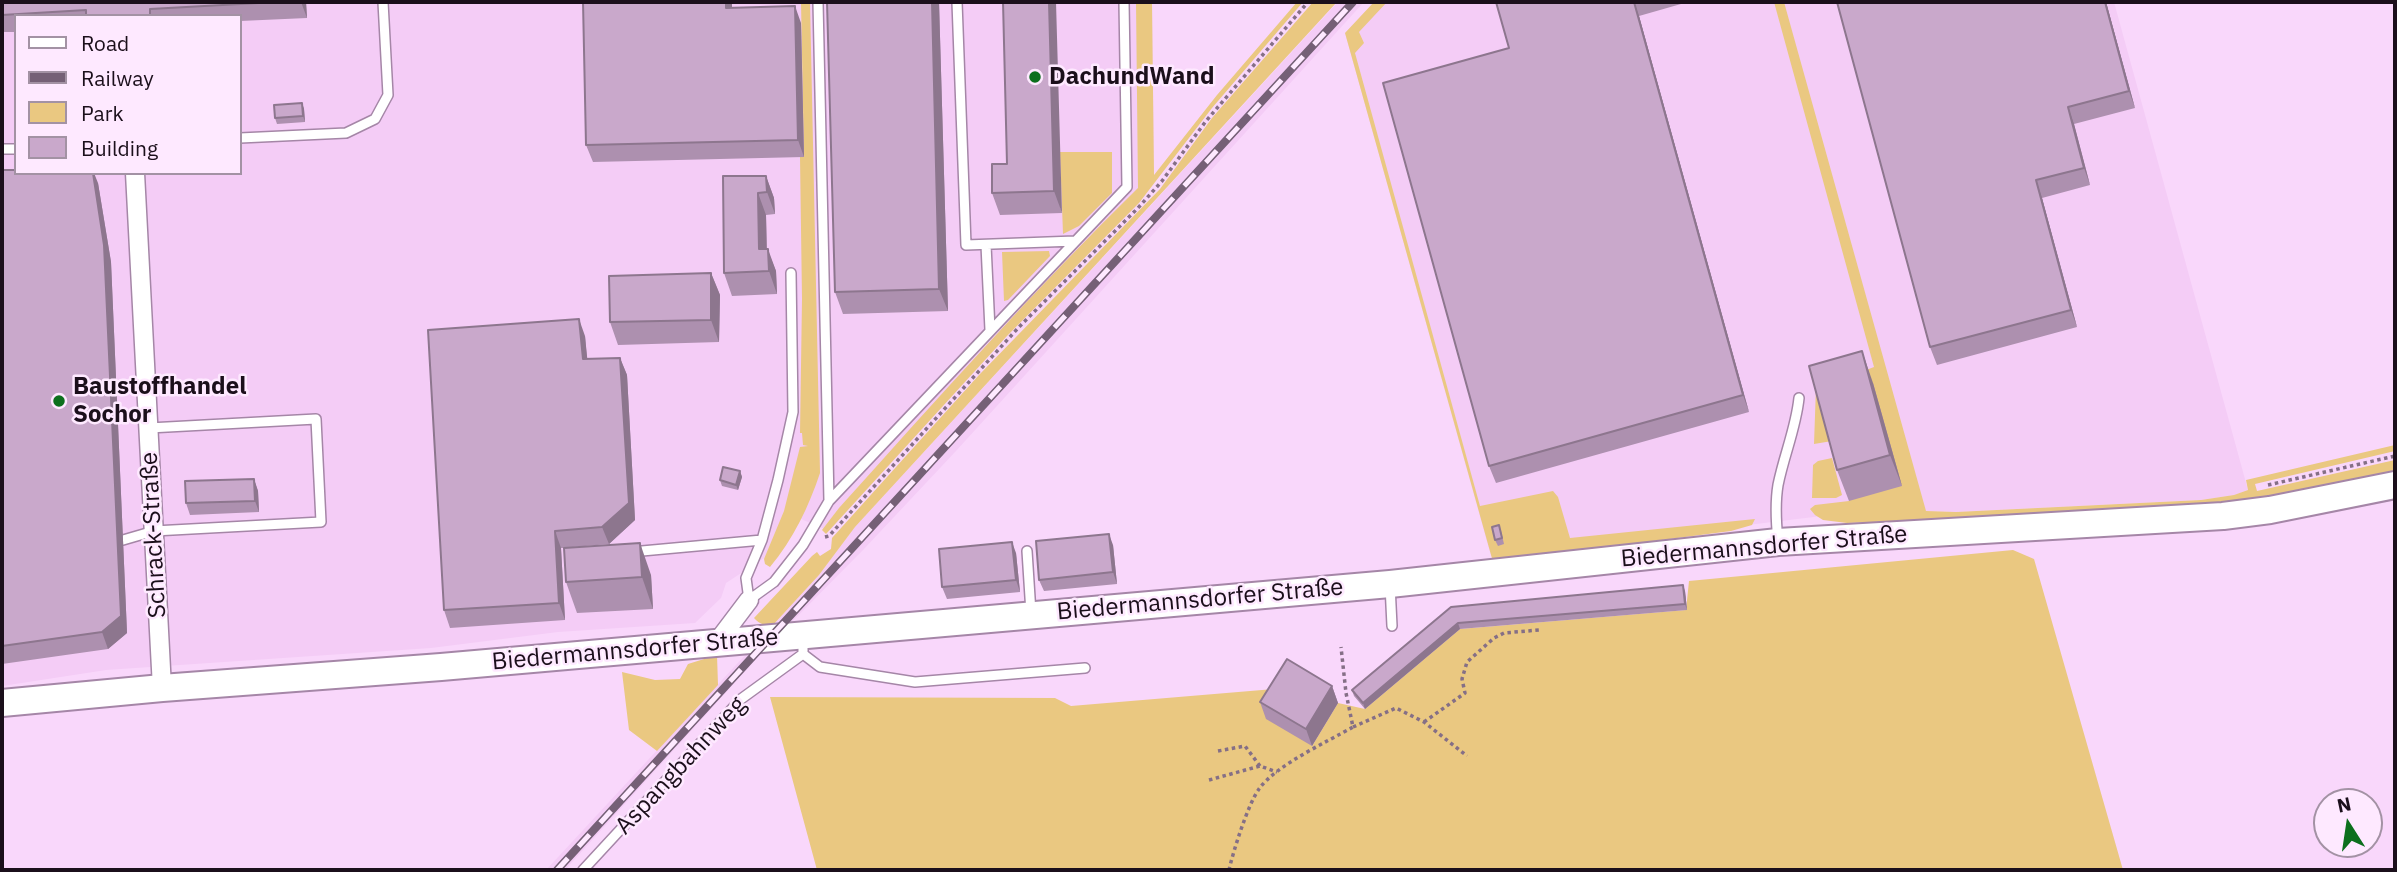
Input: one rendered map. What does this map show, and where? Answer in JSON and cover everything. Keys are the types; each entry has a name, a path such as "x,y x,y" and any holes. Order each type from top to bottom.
{"main road":[{"name":"Biedermannsdorfer Straße","path":"2,704 718,641 803,644 1031,615 1390,583 1778,542 2223,516 2283,508 2395,485"}],"street":[{"name":"Schrack-Straße","path":"135,175 162,688"},
{"path":"718,641 749,600"}],"lane":[{"path":"242,138 346,133 375,119 388,94 383,2"},
{"path":"818,2 829,502"},
{"path":"957,2 966,245 1075,241"},
{"path":"791,273 793,412 762,540 746,578 749,600 774,582 803,545 829,502 1127,187 1124,2"},
{"path":"986,245 990,330"},
{"path":"1778,542 1776,519 1779,483 1795,428 1799,398"},
{"path":"123,540 154,531 321,522 316,419 149,428"},
{"path":"631,552 762,540"},
{"path":"1027,551 1031,615"},
{"path":"1390,583 1392,626"},
{"path":"803,644 820,667 915,682 1085,668"},
{"name":"Aspangbahnweg","path":"583,870 741,699 803,644"}],"path":[{"path":"803,545 829,536 1006,341 1138,208 1219,104 1308,2"},
{"path":"2261,487 2395,456"},
{"path":"1424,722 1465,693 1462,679 1467,662 1494,638 1504,633 1539,629"},
{"path":"1341,647 1353,727"},
{"path":"1228,870 1258,790 1277,772 1353,727 1396,708 1424,722 1467,756"},
{"path":"1218,751 1245,746 1261,766 1277,772"},
{"path":"1209,780 1261,766"}],"shaded area":[{"path":"2,2 1152,2 1154,176 827,530 789,514 775,551 726,583 721,598 695,623 558,632 431,648 106,670 2,686"},
{"path":"1335,2 1364,2 956,451 768,646 565,870 546,870 819,575 855,527"},
{"path":"1374,2 2114,2 2248,490 2235,495 2201,500 1822,516 1491,556 1345,33"}],"green space":[{"path":"801,2 810,2 820,473 800,522 770,567 765,564 764,559 784,511 800,447 808,446 803,445 800,433 800,157 804,157"},
{"path":"1136,2 1152,2 1154,175 1217,95 1297,2 1303,2 1212,108 1139,203 1007,336 826,534 822,530 839,508 912,426 1024,305 1138,188"},
{"path":"1313,2 1336,3 855,527 819,575 773,625 756,620 754,618 812,556 817,552 820,556 831,549 832,538 979,375 1160,189 1212,118"},
{"path":"1374,2 1387,2 1359,32 1364,43 1355,53 1480,506 1553,491 1558,497 1570,538 1755,519 1752,525 1731,531 1493,562 1345,33"},
{"path":"1774,2 1784,2 1926,511 1956,512 2201,500 2248,490 2246,480 2395,445 2395,451 2255,484 2257,491 2395,460 2395,471 2253,503 1847,523 1823,520 1815,515 1810,509 1815,505 1849,501 1848,377 1874,367"},
{"path":"1060,152 1112,152 1112,193 1079,226 1063,234"},
{"path":"1049,251 1050,256 1004,301 1002,252"},
{"path":"1816,387 1832,441 1814,444"},
{"path":"1832,458 1842,495 1836,498 1812,498 1813,465"},
{"path":"2013,550 2034,559 2123,870 817,870 770,697 1055,698 1071,706 1286,688 1312,746 1338,703 1365,709 1460,629 1686,610 1689,581"},
{"path":"717,655 718,685 657,751 629,730 622,672 655,680 680,679 688,664"}],"building":[{"path":"2,2 277,2 150,9 150,14 86,14 86,10 2,15"},
{"path":"583,2 726,2 726,8 795,6 798,140 586,145"},
{"path":"827,2 932,2 939,289 835,292"},
{"name":"DachundWand","path":"1003,2 1049,2 1054,191 992,193 992,164 1007,164"},
{"path":"1496,2 1634,2 1743,395 1489,466 1383,83 1509,48"},
{"path":"1837,2 2105,2 2129,91 2068,107 2084,168 2036,180 2071,310 1930,347"},
{"path":"302,103 303,116 275,118 274,105"},
{"name":"Baustoffhandel Sochor","path":"2,170 14,170 14,175 93,175 104,245 121,616 102,632 2,646"},
{"path":"723,176 766,176 767,192 758,193 759,249 768,249 769,271 724,273"},
{"path":"711,273 711,320 610,322 609,276"},
{"path":"579,319 583,359 620,358 629,503 602,527 555,531 559,603 444,610 428,330"},
{"path":"1862,351 1890,455 1837,470 1809,366"},
{"path":"723,467 740,471 736,485 720,480"},
{"path":"254,479 255,501 186,503 185,481"},
{"path":"1499,525 1502,538 1495,540 1492,527"},
{"path":"1109,534 1113,572 1039,580 1036,541"},
{"path":"1012,542 1016,580 942,587 939,549"},
{"path":"640,543 642,577 566,582 564,548"},
{"path":"1683,585 1685,604 1458,623 1363,703 1352,690 1451,607"},
{"path":"1287,659 1332,686 1306,729 1260,702"}],"railway":[{"path":"557,870 1353,2"}],"place":[{"name":"DachundWand","path":"1035,77"},
{"name":"Baustoffhandel Sochor","path":"59,401"}]}
